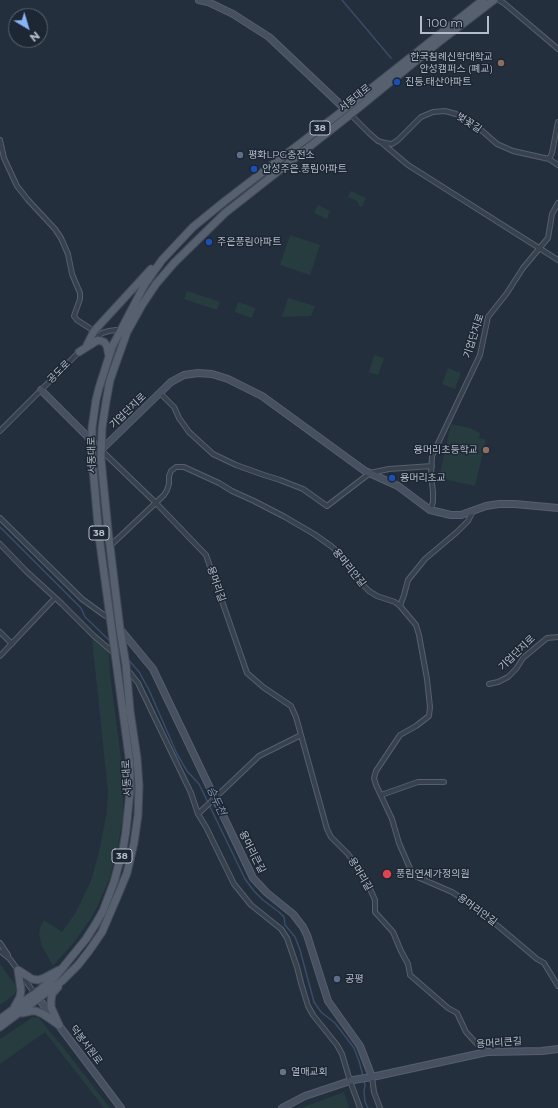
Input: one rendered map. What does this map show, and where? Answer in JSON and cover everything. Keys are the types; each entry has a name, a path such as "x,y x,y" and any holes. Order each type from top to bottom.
{"main road":[{"name":"서동대로","path":"37,997 65,966 95,925 103,910 120,864 126,831 130,791 130,764 96,514 92,458 92,428 99,388 112,347 145,284 162,260 193,227 483,0"},
{"name":"서동대로","path":"0,1026 14,1013 62,981 89,951 102,932 117,897 126,873 134,843 138,815 139,786 137,758 126,667 120,632 101,459 102,428 110,380 128,332 142,305 156,284 174,262 225,213 351,114 439,42 494,0"},
{"path":"87,345 94,331 150,270 162,260"},
{"path":"79,352 98,340 104,342 107,346 109,356"},
{"path":"18,970 32,979 38,980 65,966"},
{"path":"18,970 21,990 14,1013 36,1011 59,1025"},
{"path":"59,1025 51,1007 51,1001 52,994 62,981"},
{"name":"서동대로","path":"0,1019 14,1013"}],"street":[{"name":"서동대로","path":"199,0 208,2 233,14 269,37 345,109"},
{"path":"499,0 558,49"},
{"path":"345,109 370,133 408,165 558,260"},
{"name":"벚꽃길","path":"378,140 385,144 392,144 421,118 433,112 445,111 456,114 480,129 497,144 513,151 549,159"},
{"path":"558,122 552,153 549,159 558,165"},
{"path":"0,140 4,158 17,186 55,229 61,238 68,254 72,274 80,293 80,300 74,316 77,320 94,331"},
{"name":"기업단지로","path":"430,510 433,502 431,475 432,456 480,355 488,317 507,293 523,268 548,238 552,214 558,203"},
{"name":"공도로","path":"0,431 79,352 102,333 109,331 128,332"},
{"name":"기업단지로","path":"101,450 172,382 184,375 198,373 212,374 228,379 262,396 365,471 398,486 430,510 450,515 461,515 486,506 499,504 558,508"},
{"path":"41,390 92,443 101,450"},
{"name":"기업단지로","path":"160,394 174,407 179,418 189,432 213,454 264,476 303,488 327,506 370,473"},
{"name":"용머리길","path":"101,450 156,503 206,555 247,673 263,687 291,706 296,717 327,830 331,837 348,854 366,880 375,900 375,912 393,932 408,964 410,975 448,1008 457,1013 466,1032 487,1052"},
{"path":"370,473 389,469 432,466"},
{"name":"용머리안길","path":"110,546 156,503 167,490 169,484 168,476 171,471 176,467 184,467 285,517 314,534 340,554 356,578 369,591 377,596 395,602 400,606 416,625 419,635 427,679 429,716 400,736 376,771 374,778 392,819 399,843 412,873 415,876 452,892 488,917 537,959 544,963 558,986"},
{"path":"400,606 408,580 425,559 468,521 473,511"},
{"path":"0,518 82,599 111,621"},
{"path":"0,544 94,636 114,651"},
{"path":"0,656 53,600"},
{"path":"0,632 12,644"},
{"name":"용머리큰길","path":"120,632 153,669 213,800 253,878 266,894 293,914 303,927 307,935 328,1001 360,1046 370,1077"},
{"name":"기업단지로","path":"489,684 498,682 508,677 524,658 547,638 558,637"},
{"path":"126,667 138,683 234,884 251,905 281,929 287,938 308,1006 342,1054 360,1108"},
{"path":"200,813 259,756 301,735"},
{"path":"381,795 418,782 444,782"},
{"path":"0,943 37,997"},
{"path":"0,951 10,958"},
{"name":"덕봉서원로","path":"37,997 121,1108"},
{"name":"용머리큰길","path":"282,1108 304,1096 351,1081 487,1052 542,1051 558,1049"},
{"path":"370,1077 380,1108"}],"green space":[{"path":"351,191 366,198 362,207 359,206 357,201 348,197"},
{"path":"318,205 330,211 327,219 314,213"},
{"path":"290,235 320,245 310,275 280,265"},
{"path":"187,291 220,302 217,310 184,299"},
{"path":"288,298 315,306 311,316 282,317"},
{"path":"238,302 255,308 252,318 235,312"},
{"path":"374,355 384,358 378,375 369,372"},
{"path":"448,368 461,373 455,389 442,384"},
{"path":"451,424 470,428 480,433 479,438 486,440 475,486 439,478"},
{"path":"92,639 109,652 110,674 123,774 123,817 117,851 109,880 96,909 75,941 53,966 42,946 39,935 40,928 44,920 62,932 76,912 91,881 106,817 108,792"},
{"path":"0,964 17,987 15,994 0,1005"},
{"path":"33,1017 39,1018 110,1108 104,1108 45,1032 0,1064 0,1039"},
{"path":"344,1092 349,1108 301,1108"}],"waterway":[{"path":"342,0 391,58"},
{"name":"승두천","path":"0,527 81,608 85,617 110,641"},
{"name":"승두천","path":"127,658 139,672 149,690 177,754 187,771 199,784 245,879 263,900 284,917 285,925 295,937 300,950 314,1002 321,1012 335,1023 354,1048 363,1076"},
{"name":"승두천","path":"364,1081 365,1102 368,1108"}],"place":[{"name":"한국침례신학대학교 안성캠퍼스 (폐교)","path":"501,63"},
{"name":"진등.태산아파트","path":"397,82"},
{"name":"평화LPG충전소","path":"240,155"},
{"name":"안성주은.풍림아파트","path":"254,169"},
{"name":"주은풍림아파트","path":"209,242"},
{"name":"용머리초등학교","path":"486,450"},
{"name":"용머리초교","path":"392,478"},
{"name":"풍림연세가정의원","path":"387,874"},
{"name":"공평","path":"337,979"},
{"name":"열매교회","path":"283,1072"}]}
